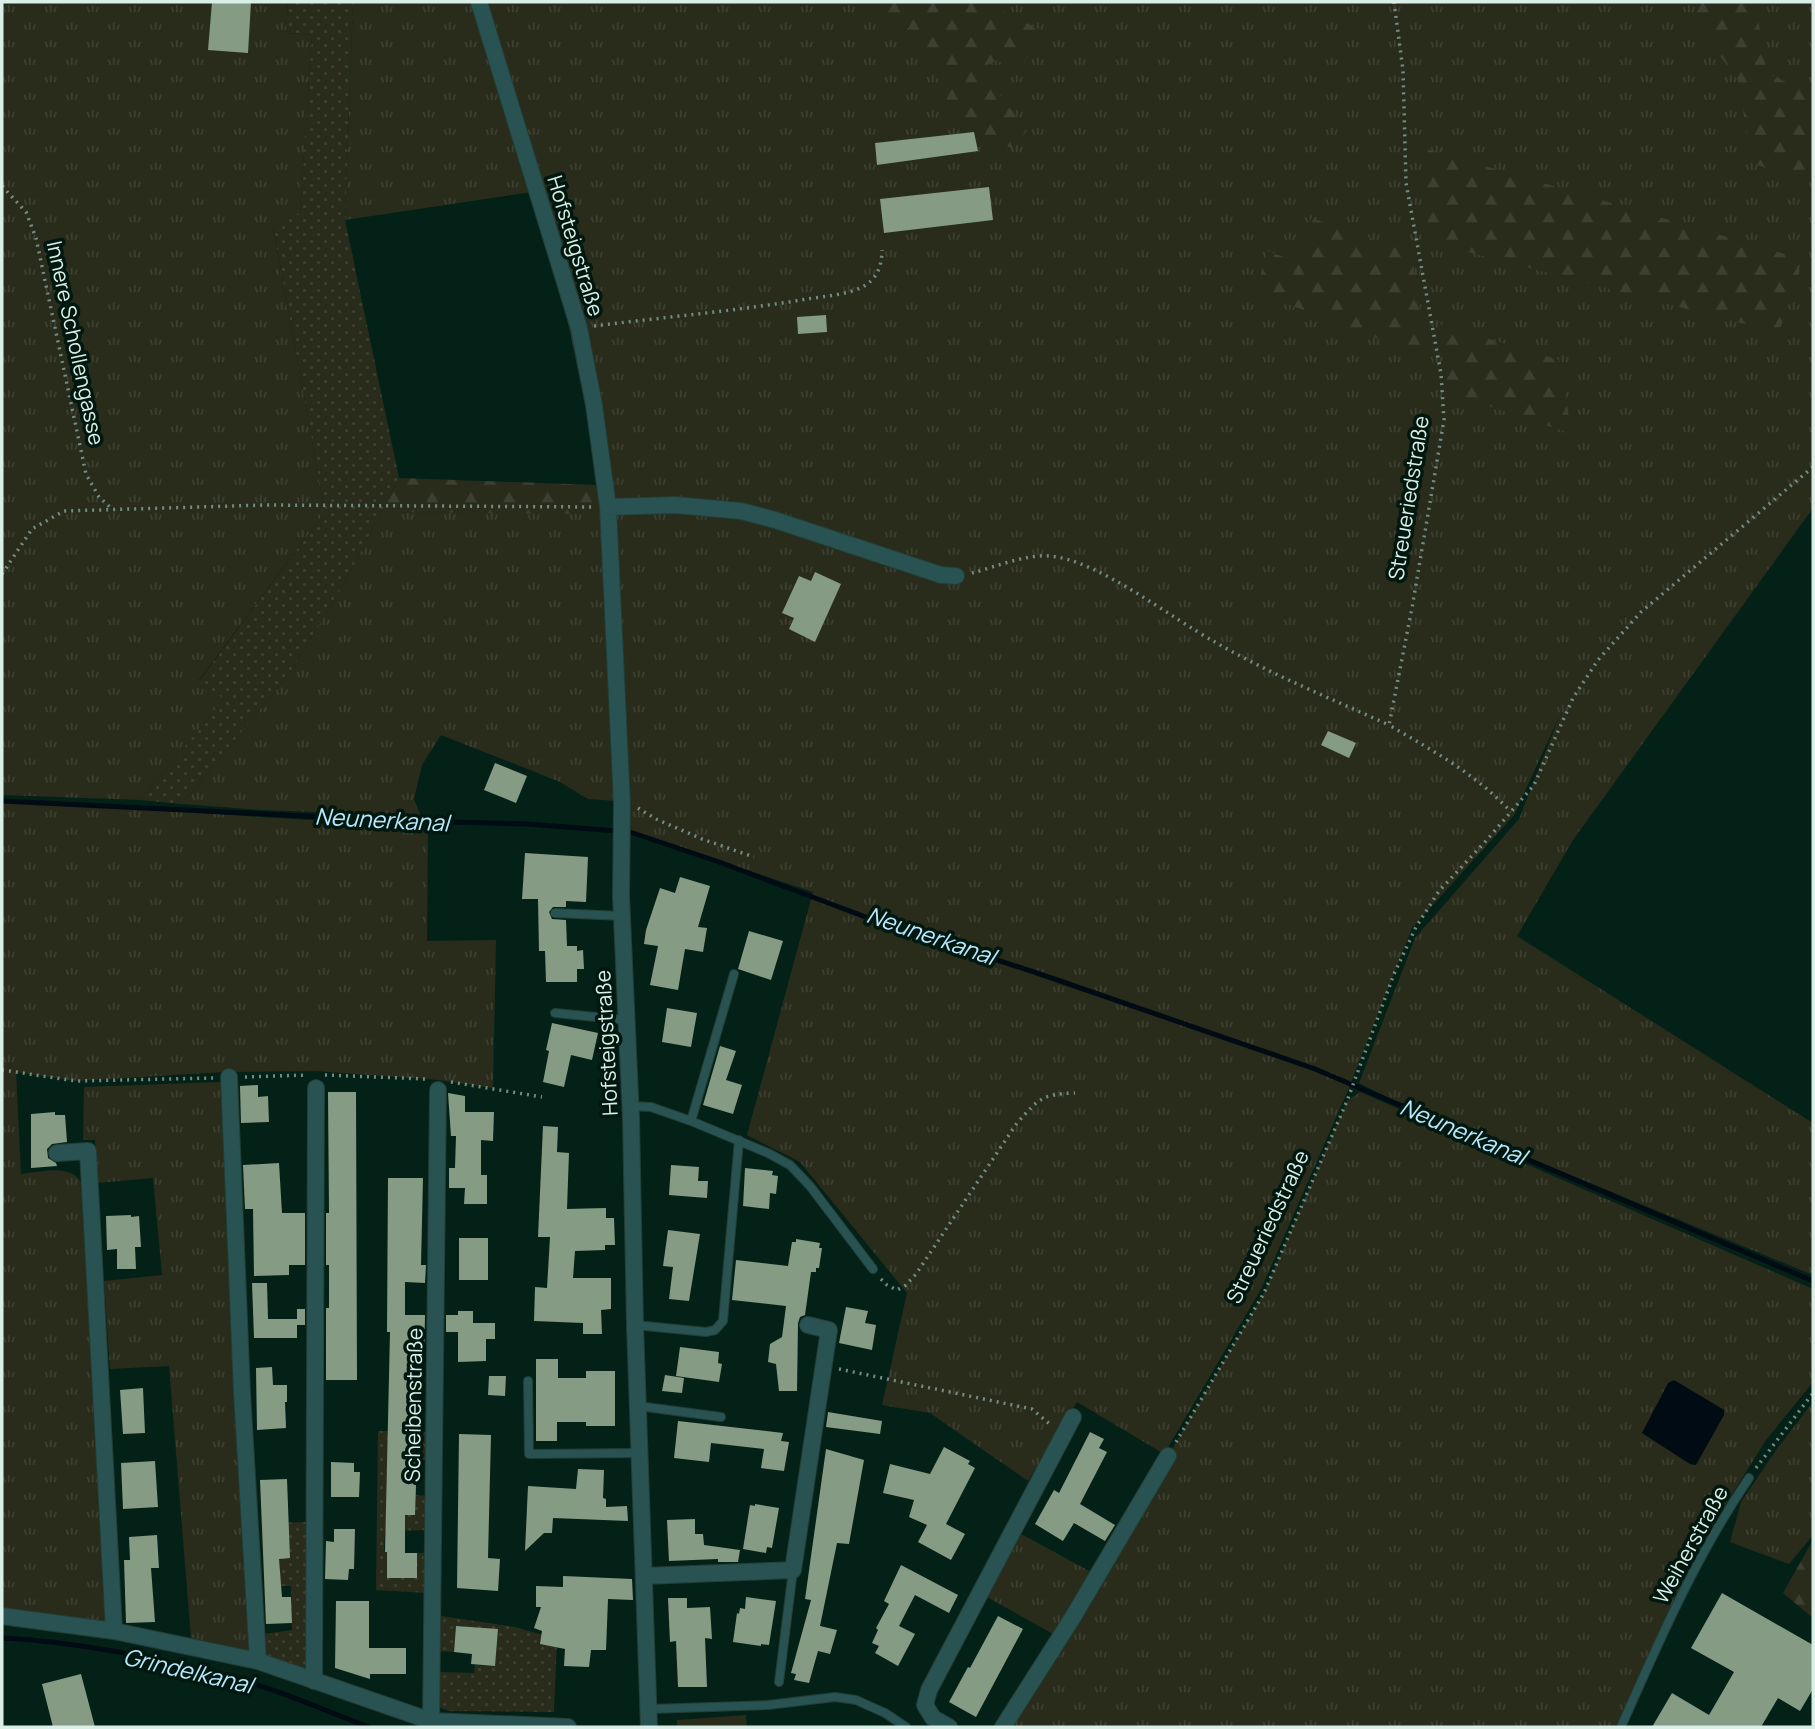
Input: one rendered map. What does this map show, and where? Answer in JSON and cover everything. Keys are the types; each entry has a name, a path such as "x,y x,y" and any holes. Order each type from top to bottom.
{"street":[{"name":"Hofsteigstraße","path":"479,2 579,328 594,405 608,508 622,808 622,916 631,1106 635,1325 649,1727"},
{"path":"608,508 674,505 741,511 941,575 956,576"},
{"path":"229,1077 242,1393 258,1661"},
{"name":"Scheibenstraße","path":"431,1721 434,1083"},
{"path":"314,1681 316,1088"},
{"path":"57,1153 88,1150 114,1631"},
{"path":"644,1576 793,1570 828,1330 808,1325"},
{"path":"950,1727 933,1718 925,1705 929,1690 1073,1417"},
{"path":"1003,1727 1073,1617 1168,1456"},
{"path":"2,1616 114,1631 258,1661 431,1721 568,1727"}],"lane":[{"path":"555,914 622,916"},
{"path":"691,1121 734,974"},
{"path":"555,1013 627,1020"},
{"path":"631,1106 651,1107 691,1121 739,1140 790,1165 810,1186 873,1269"},
{"path":"635,1325 706,1332 715,1330 723,1321 739,1140"},
{"path":"528,1381 529,1454 640,1453"},
{"path":"638,1406 720,1417"},
{"name":"Weiherstraße","path":"1621,1727 1662,1633 1699,1558 1749,1478"},
{"path":"779,1682 793,1570"},
{"path":"650,1709 768,1705 835,1697 856,1700 885,1713 906,1727"}],"path":[{"name":"Streueriedstraße","path":"1389,725 1444,420 1441,374 1406,183 1403,70 1394,2"},
{"name":"Innere Schollengasse","path":"2,186 26,212 36,238 86,474 99,497 112,509"},
{"path":"579,328 795,301 846,292 865,286 874,276 882,265 882,250"},
{"name":"Streueriedstraße","path":"1168,1456 1264,1293 1347,1101 1394,974 1416,928 1439,891 1538,780 1573,698 1598,660 1641,611 1813,467"},
{"path":"2,574 32,529 65,511 266,505 608,508"},
{"path":"956,576 1009,562 1049,556 1077,563 1123,585 1215,643 1389,725 1461,767 1490,790 1511,812"},
{"path":"622,808 643,809 656,819 702,839 754,857"},
{"path":"2,1070 76,1081 315,1075 434,1083 542,1097"},
{"path":"873,1269 887,1285 897,1290 906,1285 1017,1123 1037,1101 1052,1093 1074,1093"},
{"path":"823,1366 1032,1409 1055,1428 1060,1441"},
{"name":"Weiherstraße","path":"1749,1478 1813,1392"}],"green space":[{"path":"2,2 288,2 286,33 312,35 300,214 273,227 325,512 199,680 225,698 141,800 2,795"},
{"path":"288,2 353,2 345,220 399,478 342,587 289,674 182,804 141,800 224,699 199,681 325,512 273,226 300,213 312,35 286,33"},
{"path":"353,2 1813,2 1813,508 1573,840 1517,936 1813,1123 1813,1275 1413,1110 1359,1083 1415,938 1519,819 1560,715 1514,815 1412,928 1348,1090 1261,1289 1164,1454 1077,1402 1028,1481 930,1413 882,1405 907,1293 800,1162 747,1135 813,892 630,831 618,831 616,801 588,799 558,781 441,735 422,765 414,799 421,816 182,804 289,674 342,587 381,512 600,513 597,461 557,271 532,192 345,220"},
{"path":"857,2 986,2 1042,31 1019,72 997,60 981,69 1027,131 1011,148 957,120 915,31 885,21"},
{"path":"1698,2 1769,2 1758,19 1767,73 1813,95 1813,178 1797,179 1752,163 1738,80 1696,24"},
{"path":"1420,147 1802,259 1779,333 1430,242"},
{"path":"1311,218 1411,252 1428,358 1256,292 1267,251 1298,262"},
{"path":"1439,324 1559,360 1572,434 1447,392"},
{"path":"399,478 599,485 600,514 381,512"},
{"path":"2,801 428,827 427,941 496,940 493,1088 438,1080 316,1071 225,1072 76,1081 16,1072 21,1174 65,1171 79,1179 83,1187 114,1631 2,1616"},
{"path":"223,1084 250,1650 246,1651 191,1638 169,1366 110,1369 104,1281 162,1275 153,1178 97,1183 95,1140 83,1140 84,1087"},
{"path":"1360,1092 1813,1289 1813,1382 1766,1440 1702,1542 1699,1558 1621,1727 1003,1727 1073,1617 1264,1293 1347,1101"},
{"path":"1813,1402 1813,1535 1789,1564 1730,1542 1741,1502"},
{"path":"378,1431 431,1432 431,1459 416,1460 416,1495 430,1496 430,1530 385,1531 384,1551 387,1552 387,1578 417,1578 417,1553 429,1553 428,1593 376,1590"},
{"path":"309,1522 309,1671 265,1657 263,1634 292,1630 291,1586 281,1586 272,1523"},
{"path":"1021,1534 1093,1573 1055,1635 987,1597"},
{"path":"1813,1540 1813,1618 1783,1593"},
{"path":"441,1616 515,1627 557,1639 554,1712 449,1711 441,1708 436,1703 438,1674 474,1673 475,1665 495,1666 465,1630 465,1626 456,1626 454,1652 438,1651"},
{"path":"746,1715 747,1727 677,1727 677,1720"}],"shaded area":[{"path":"1674,1380 1724,1410 1724,1415 1696,1465 1690,1464 1642,1433 1668,1383"}],"building":[{"path":"212,2 251,2 248,53 208,50"},
{"path":"974,132 978,151 877,165 875,143"},
{"path":"989,187 993,220 884,233 880,199"},
{"path":"826,315 827,332 798,334 797,317"},
{"path":"815,572 841,584 815,642 789,629 794,618 782,613 799,576 811,581"},
{"path":"1328,731 1356,743 1349,758 1321,745"},
{"path":"495,763 527,776 516,803 484,790"},
{"path":"525,853 588,857 586,902 566,901 566,907 553,907 549,912 552,919 566,920 567,946 577,946 577,951 583,950 584,969 577,969 577,982 546,982 545,951 539,951 538,899 522,899"},
{"path":"680,877 710,886 698,927 707,928 703,952 685,949 678,990 650,985 658,946 644,944 660,888 675,893"},
{"path":"749,931 783,941 771,980 738,969"},
{"path":"667,1008 697,1013 691,1047 662,1042"},
{"path":"552,1023 598,1033 592,1060 571,1055 564,1087 543,1082"},
{"path":"720,1046 736,1051 726,1080 742,1085 733,1114 703,1105"},
{"path":"258,1085 258,1097 268,1096 269,1122 241,1123 240,1086"},
{"path":"328,1092 356,1092 357,1380 326,1380 326,1308 329,1308 329,1265 326,1265 326,1213 329,1213"},
{"path":"448,1093 465,1096 465,1112 494,1112 493,1141 481,1140 481,1175 487,1175 487,1204 464,1204 465,1188 449,1188 449,1168 455,1168 456,1136 451,1136"},
{"path":"55,1112 55,1115 65,1115 67,1142 52,1144 47,1149 48,1158 57,1166 31,1168 31,1114"},
{"path":"543,1126 558,1127 557,1152 569,1153 567,1209 606,1208 606,1218 614,1218 615,1245 605,1245 605,1250 575,1251 573,1278 611,1278 611,1309 601,1310 602,1334 583,1334 583,1323 534,1321 535,1287 547,1288 550,1237 538,1237"},
{"path":"279,1163 282,1213 305,1213 305,1265 289,1265 289,1275 254,1276 253,1209 245,1209 243,1165"},
{"path":"671,1165 699,1167 698,1181 708,1181 707,1198 669,1195"},
{"path":"745,1168 773,1171 772,1175 778,1176 776,1194 770,1193 769,1209 743,1206"},
{"path":"388,1178 423,1178 421,1265 426,1265 425,1283 405,1282 405,1315 425,1315 424,1362 420,1362 415,1515 405,1515 405,1553 417,1553 417,1578 387,1578 385,1552 390,1332 387,1332"},
{"path":"106,1216 139,1216 141,1247 135,1247 136,1269 117,1269 117,1249 107,1250"},
{"path":"668,1230 700,1234 689,1301 669,1299 673,1267 663,1266"},
{"path":"459,1238 488,1238 488,1280 459,1280"},
{"path":"796,1239 820,1243 819,1248 822,1248 819,1268 816,1268 816,1272 811,1272 805,1315 800,1317 798,1323 797,1391 779,1391 776,1364 768,1362 770,1344 782,1337 786,1306 732,1300 736,1260 788,1266 792,1242 796,1242"},
{"path":"252,1283 267,1283 268,1319 297,1319 297,1309 305,1309 305,1325 297,1325 297,1338 254,1338"},
{"path":"846,1307 868,1311 865,1323 876,1325 872,1350 839,1343"},
{"path":"458,1311 473,1311 473,1323 495,1323 495,1339 486,1339 486,1361 458,1362 458,1332 446,1332 446,1315 458,1315"},
{"path":"680,1347 719,1352 718,1363 722,1364 719,1382 676,1376"},
{"path":"536,1359 558,1359 558,1378 586,1378 586,1371 615,1371 615,1426 557,1422 557,1441 536,1441"},
{"path":"272,1367 273,1385 287,1385 286,1428 257,1430 256,1368"},
{"path":"665,1375 684,1378 682,1393 662,1391"},
{"path":"489,1376 506,1376 505,1396 488,1395"},
{"path":"143,1388 145,1433 123,1434 120,1390"},
{"path":"828,1412 882,1421 880,1434 826,1427"},
{"path":"678,1421 783,1433 781,1441 789,1442 784,1471 761,1468 764,1449 711,1443 709,1462 674,1458"},
{"path":"1090,1432 1104,1439 1099,1448 1107,1452 1080,1504 1115,1525 1105,1541 1074,1523 1063,1541 1035,1524 1054,1490 1059,1493"},
{"path":"459,1434 491,1435 488,1558 500,1559 498,1591 457,1588"},
{"path":"944,1447 970,1461 968,1464 975,1468 946,1524 965,1534 951,1560 918,1542 927,1525 909,1517 914,1500 883,1493 890,1464 930,1474"},
{"path":"826,1449 864,1460 849,1544 837,1543 820,1626 837,1630 830,1654 818,1651 809,1683 794,1680 796,1674 791,1673 811,1600 805,1599"},
{"path":"155,1461 158,1507 123,1509 121,1463"},
{"path":"331,1462 354,1463 354,1472 360,1472 359,1497 331,1497"},
{"path":"578,1469 604,1470 603,1498 606,1499 606,1507 627,1506 628,1521 553,1518 552,1533 544,1533 525,1551 528,1486 576,1489"},
{"path":"287,1479 290,1558 279,1559 282,1597 291,1597 292,1623 266,1624 260,1480"},
{"path":"750,1505 779,1508 772,1548 767,1547 766,1553 743,1549"},
{"path":"695,1519 695,1534 703,1534 704,1545 740,1550 738,1562 718,1562 718,1559 669,1561 667,1520"},
{"path":"334,1529 355,1529 354,1569 349,1569 348,1580 325,1579 326,1541 334,1542"},
{"path":"157,1535 159,1568 151,1568 155,1622 126,1623 124,1560 130,1560 129,1537"},
{"path":"901,1565 958,1595 949,1613 915,1595 899,1626 915,1634 898,1666 875,1653 879,1646 872,1643 878,1630 876,1628 889,1604 884,1601"},
{"path":"563,1576 632,1579 633,1600 608,1599 606,1650 591,1650 589,1667 564,1666 565,1649 540,1644 542,1631 534,1628 541,1607 536,1607 536,1586 563,1587"},
{"path":"1722,1593 1813,1645 1813,1689 1800,1711 1778,1698 1761,1727 1652,1727 1672,1693 1709,1715 1734,1672 1691,1648"},
{"path":"746,1597 776,1601 769,1645 733,1642 737,1613 739,1614 740,1608 745,1609"},
{"path":"668,1598 687,1598 687,1608 710,1607 712,1639 705,1638 707,1687 678,1687 676,1641 670,1642"},
{"path":"336,1601 369,1601 369,1648 406,1648 406,1674 370,1674 370,1679 335,1668"},
{"path":"998,1616 1023,1629 976,1717 949,1702"},
{"path":"456,1626 498,1629 495,1666 471,1664 472,1654 454,1652"},
{"path":"81,1674 95,1727 53,1727 42,1684"}],"waterway":[{"name":"Neunerkanal","path":"2,801 406,821 527,824 630,832 871,919 1315,1069 1813,1281"},
{"name":"Grindelkanal","path":"2,1638 97,1648 192,1668 254,1684 369,1727"}]}
